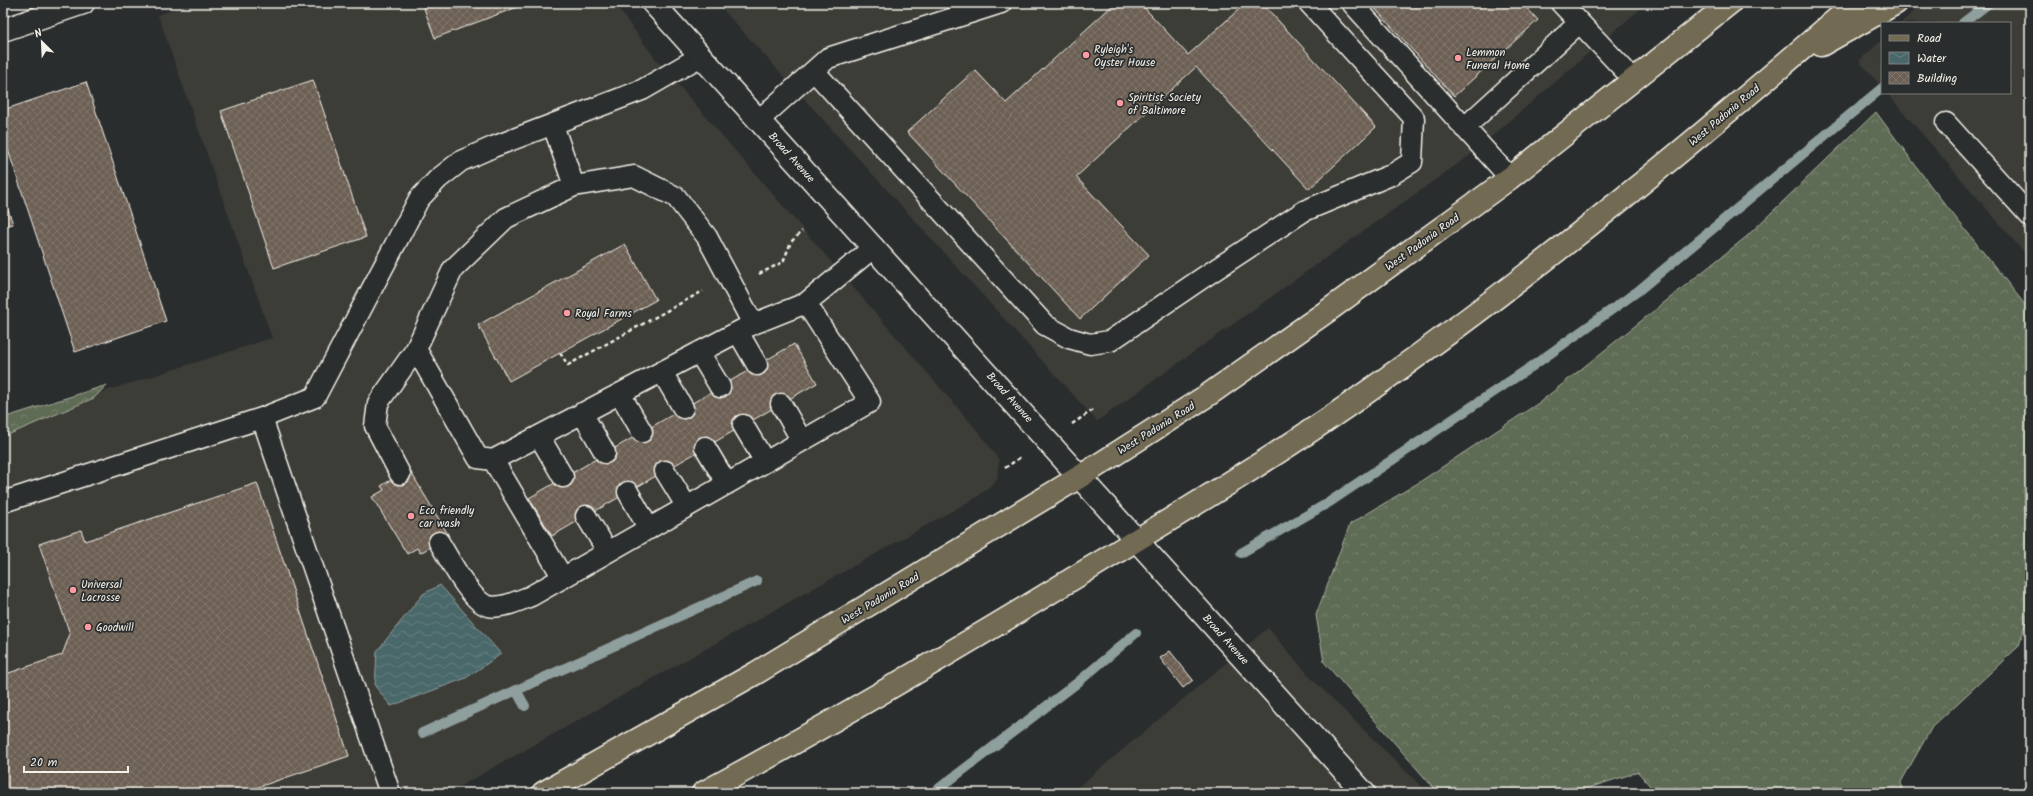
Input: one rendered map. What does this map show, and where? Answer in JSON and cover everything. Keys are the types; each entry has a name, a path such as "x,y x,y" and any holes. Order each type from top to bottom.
{"main road":[{"name":"West Padonia Road","path":"702,793 804,738 966,644 1253,469 1375,387 1480,311 1661,169 1855,3"},
{"path":"1783,66 1896,3"},
{"name":"West Padonia Road","path":"543,793 756,673 1081,476 1208,395 1339,303 1510,178 1634,80 1724,5"}],"street":[{"path":"3,30 83,3"},
{"name":"Broad Avenue","path":"653,3 1081,476 1364,793"}],"lane":[{"path":"759,120 828,58 1001,3"},
{"path":"814,71 1045,325 1069,338 1090,344 1110,341 1200,278 1304,211 1391,176 1412,162 1414,118 1309,3"},
{"path":"1352,3 1510,178"},
{"path":"1561,3 1578,24 1634,80"},
{"path":"1464,128 1578,24"},
{"path":"3,502 262,418 315,396 418,199 438,179 461,162 642,90 701,56"},
{"path":"1946,123 2030,216"},
{"path":"553,125 574,186"},
{"path":"400,474 375,426 378,403 416,349 453,269 506,218 574,186 634,176 676,197 707,237 731,283 757,365"},
{"path":"416,349 478,458 493,460 745,328 806,303 874,247"},
{"path":"439,542 468,591 488,606 503,606 531,596 870,402 806,303"},
{"path":"699,352 720,387"},
{"path":"662,372 683,408"},
{"path":"620,394 642,432"},
{"path":"781,404 802,441"},
{"path":"582,414 605,453"},
{"path":"262,418 385,792"},
{"path":"743,425 765,462"},
{"path":"539,436 563,477"},
{"path":"705,447 727,484"},
{"path":"493,460 563,578"},
{"path":"666,470 687,507"},
{"path":"628,492 649,529"},
{"path":"586,516 608,552"}],"path":[{"path":"560,353 568,365 702,291 752,278 783,262 791,242 802,231"}],"shaded area":[{"path":"194,3 614,3 655,58 981,435 999,460 997,480 977,497 448,793 3,793 3,424 272,338 158,15"},
{"path":"717,3 1647,3 1470,155 1097,421"},
{"path":"1923,3 2030,4 2030,259 1888,94 2011,94 2011,22 1902,22"},
{"path":"1881,41 1881,86 1859,61"},
{"path":"1268,628 1312,679 1428,793 1071,793"}],"green space":[{"path":"1876,112 1933,189 2030,311 2030,607 2019,646 1932,727 1901,782 1903,793 1656,793 1638,772 1573,793 1438,793 1324,662 1316,615 1350,524 1418,483 1540,402 1746,237"},
{"path":"107,385 94,398 3,437 3,418"}],"water":[{"path":"440,585 501,654 466,678 391,706 375,686 377,651 423,594"}],"building":[{"path":"422,3 528,3 435,38"},
{"path":"1115,3 1140,3 1188,55 1246,3 1262,3 1376,127 1309,189 1196,67 1076,177 1149,255 1080,319 907,132 975,70 1006,103"},
{"name":"Lemmon Funeral Home","path":"1370,3 1522,3 1538,20 1454,96"},
{"path":"313,80 366,237 274,268 221,111"},
{"path":"86,82 166,321 75,352 3,135 3,110"},
{"path":"3,196 13,224 3,227"},
{"name":"Royal Farms","path":"625,244 656,300 509,381 478,325"},
{"path":"794,344 817,383 552,536 529,498"},
{"name":"Eco friendly car wash","path":"409,469 449,536 420,553 417,548 407,554 372,497 384,490 381,486"},
{"path":"257,483 349,756 241,793 3,793 3,675 62,655 70,634 39,544 81,530 85,541"},
{"path":"1170,651 1193,680 1183,688 1160,658"}],"waterway":[{"path":"1964,22 1989,3"},
{"path":"1241,553 1328,503 1534,365 1638,291 1881,89"},
{"path":"422,733 757,581"},
{"path":"933,793 1077,683 1136,633"},
{"path":"516,690 525,706"}],"place":[{"name":"Ryleigh's Oyster House","path":"1086,55"},
{"name":"Lemmon Funeral Home","path":"1458,58"},
{"name":"Spiritist Society of Baltimore","path":"1120,103"},
{"name":"Royal Farms","path":"567,313"},
{"name":"Eco friendly car wash","path":"411,516"},
{"name":"Universal Lacrosse","path":"73,590"},
{"name":"Goodwill","path":"88,627"}]}
